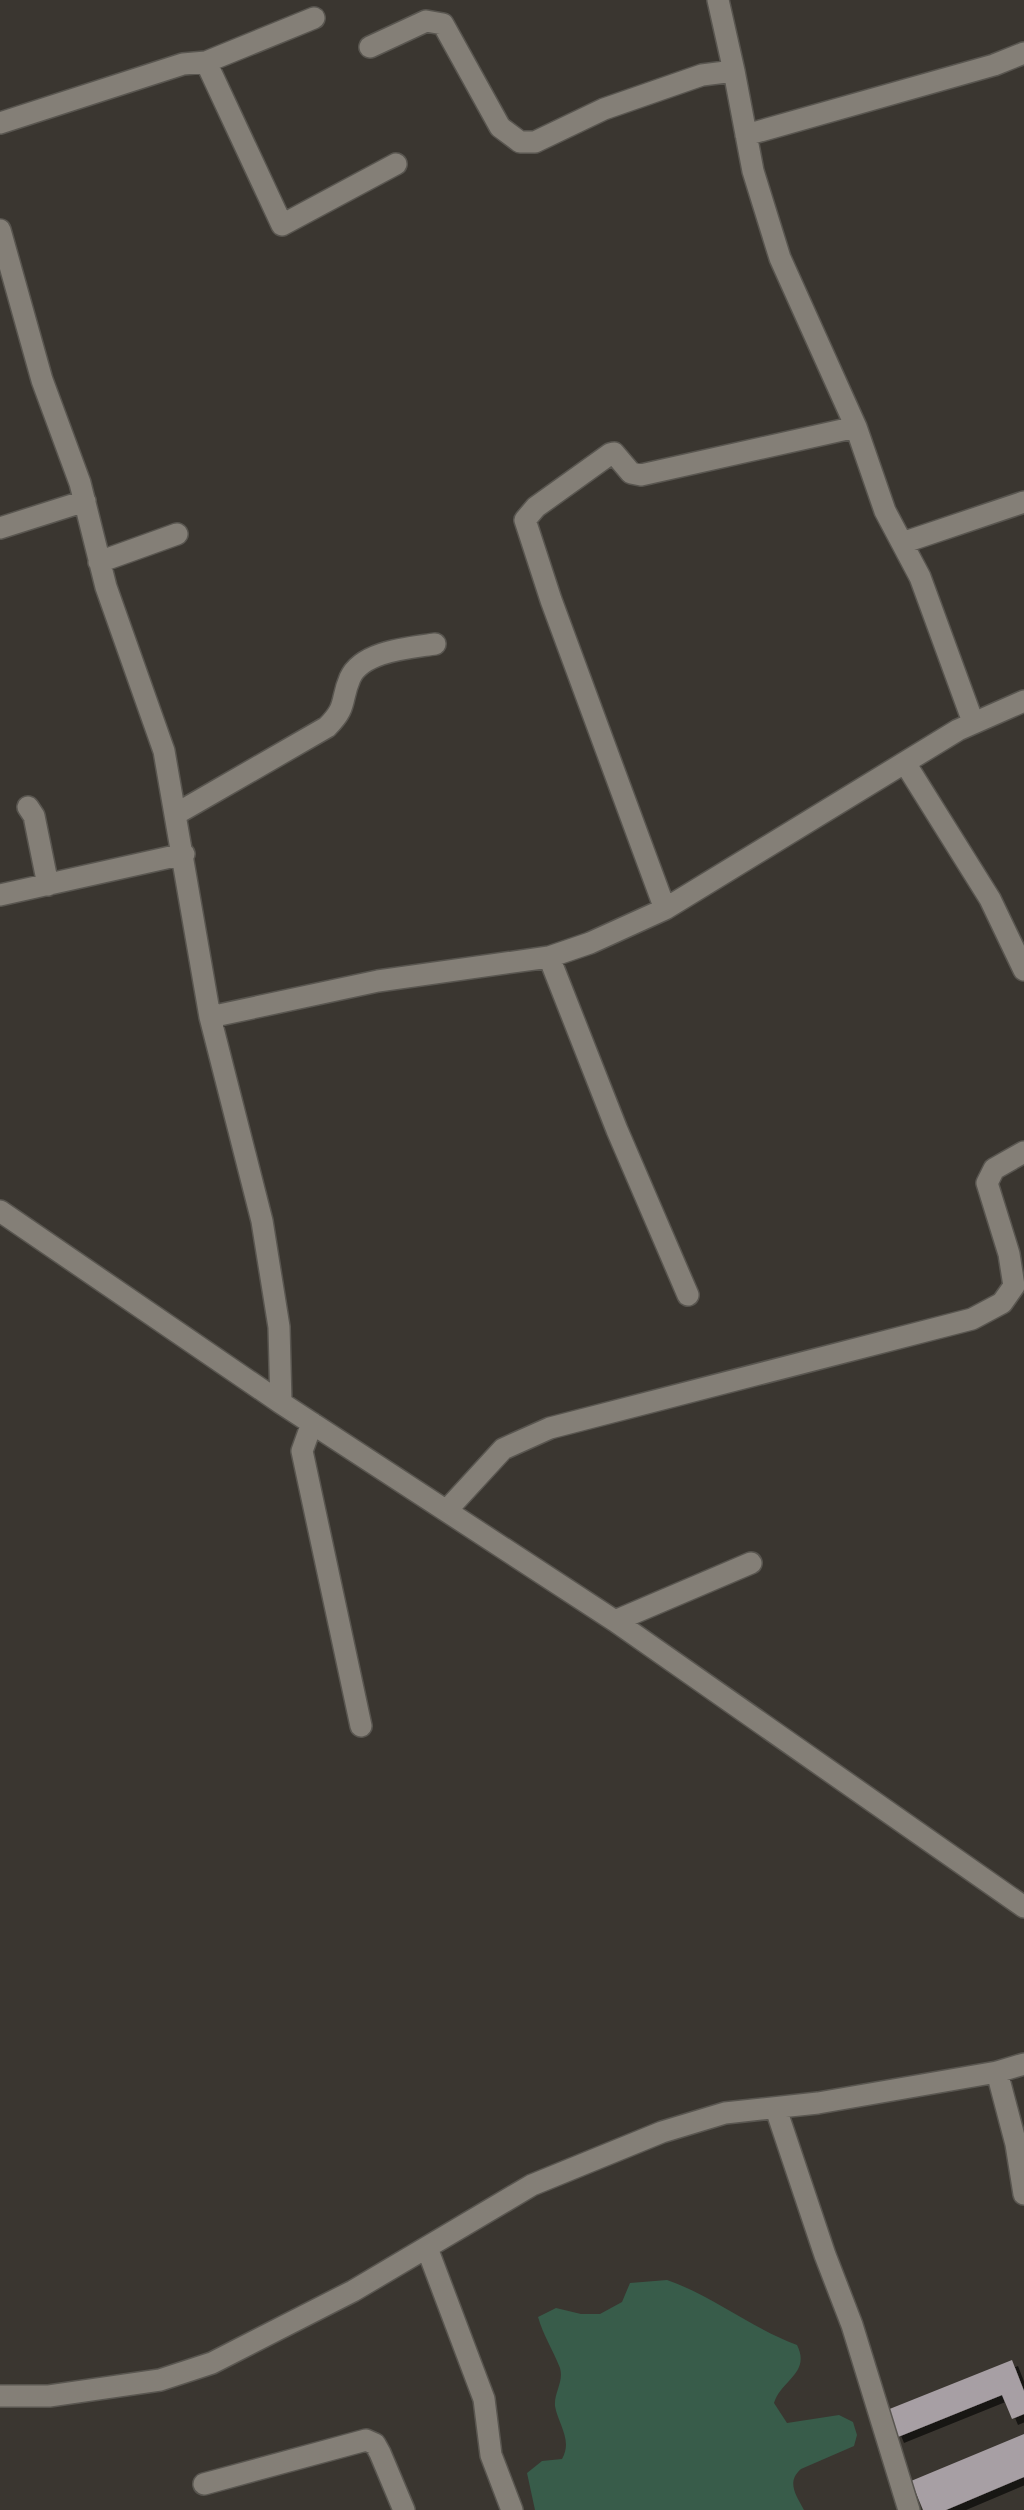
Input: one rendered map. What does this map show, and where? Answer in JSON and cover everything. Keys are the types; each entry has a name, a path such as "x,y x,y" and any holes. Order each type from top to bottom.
{"street":[{"path":"718,0 753,171 780,258 856,427 885,511 920,577 973,722"},
{"path":"0,123 183,64 206,62 314,18"},
{"path":"370,47 426,21 443,24 500,127 520,142 535,142 604,109 702,75 734,71"},
{"path":"746,135 994,65 1024,52"},
{"path":"206,62 282,225 396,164"},
{"path":"0,230 42,380 85,501 99,562 164,751 184,854 210,1017 262,1221 279,1327 281,1403"},
{"path":"665,909 555,612 525,520 536,507 610,454 620,457 631,473 641,475 856,427"},
{"path":"0,528 85,501"},
{"path":"902,543 1024,502"},
{"path":"99,562 177,534"},
{"path":"176,814 327,727 344,708 350,677 360,666 390,653 435,645"},
{"path":"210,1017 378,981 549,957 590,943 665,909 973,722 1024,701"},
{"path":"905,763 990,900 1024,970"},
{"path":"29,807 34,817 48,885"},
{"path":"0,895 184,854"},
{"path":"549,957 617,1130 688,1295"},
{"path":"1002,1303 1014,1286 1009,1255 987,1183 994,1169 1024,1152"},
{"path":"0,1211 281,1403 615,1620 1024,1907"},
{"path":"447,1510 503,1449 551,1428 972,1319 1024,1295"},
{"path":"312,1423 302,1451 361,1726"},
{"path":"615,1620 751,1563"},
{"path":"0,2396 49,2396 149,2382 212,2363 353,2291 532,2185 591,2159 725,2113 776,2109 997,2072 1024,2064"},
{"path":"997,2072 1016,2144 1024,2194"},
{"path":"776,2109 825,2255 852,2325 909,2510"},
{"path":"427,2248 484,2399 491,2455 512,2510"},
{"path":"204,2484 366,2440 375,2444 380,2453 404,2510"}],"green space":[{"path":"667,2280 797,2345 800,2355 798,2370 774,2403 787,2423 839,2415 853,2422 857,2435 854,2446 801,2469 796,2474 794,2489 804,2510 535,2510 527,2473 542,2461 562,2459 566,2445 555,2406 561,2378 560,2368 538,2317 556,2308 581,2314 600,2314 622,2302 630,2283"}],"building":[{"path":"1012,2360 1024,2391 1024,2414 1012,2419 1002,2395 898,2437 887,2410"},
{"path":"1024,2434 1024,2477 946,2510 923,2510 911,2481"}]}
